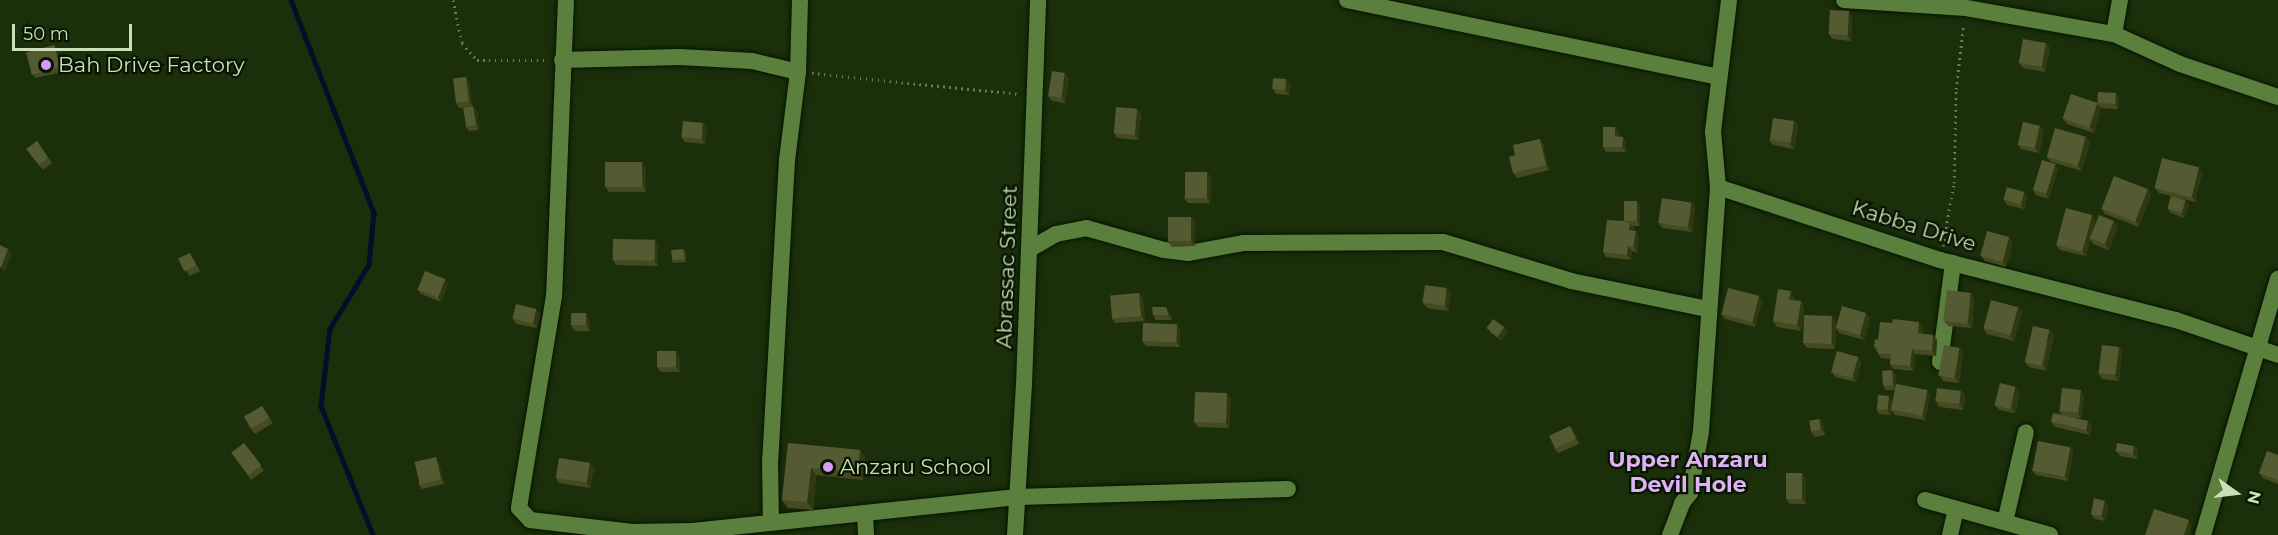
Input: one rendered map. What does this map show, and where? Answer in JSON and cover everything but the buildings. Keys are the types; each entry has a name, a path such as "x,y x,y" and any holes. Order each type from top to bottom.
{"street":[{"path":"566,0 554,296 519,508 530,520 632,532 693,531 771,521 865,515 1017,498 1288,489"},
{"path":"771,521 770,459 787,160 798,72 800,0"},
{"name":"Abrassac Street","path":"1015,535 1037,96 1038,0"},
{"path":"1347,0 1719,77"},
{"path":"1670,535 1678,511 1690,494 1701,431 1718,187 1713,131 1729,0"},
{"path":"1844,0 1966,4 2114,34 2180,64 2278,97"},
{"path":"2114,34 2120,0"},
{"path":"562,60 680,57 752,61 798,72"},
{"name":"Kabba Drive","path":"1718,187 1947,261 2049,285 2257,345 2278,355"},
{"path":"1030,249 1056,234 1086,228 1164,250 1189,253 1244,243 1443,242 1571,281 1708,309"},
{"path":"1940,362 1947,261"},
{"path":"2203,535 2278,279"},
{"path":"2005,522 2026,432"},
{"path":"1925,500 2050,535"},
{"path":"1950,535 1956,509"},
{"path":"865,515 866,535"}],"path":[{"path":"453,0 462,43 477,60 562,60"},
{"path":"1947,261 1954,183 1956,89 1966,4"},
{"path":"798,72 1037,96"}],"waterway":[{"path":"291,0 374,213 369,265 330,329 321,406 373,535"}],"place":[{"name":"Bah Drive Factory","path":"46,65"},
{"name":"Anzaru School","path":"828,467"}],"district":[{"name":"Upper Anzaru Devil Hole","path":"1688,472"}]}
